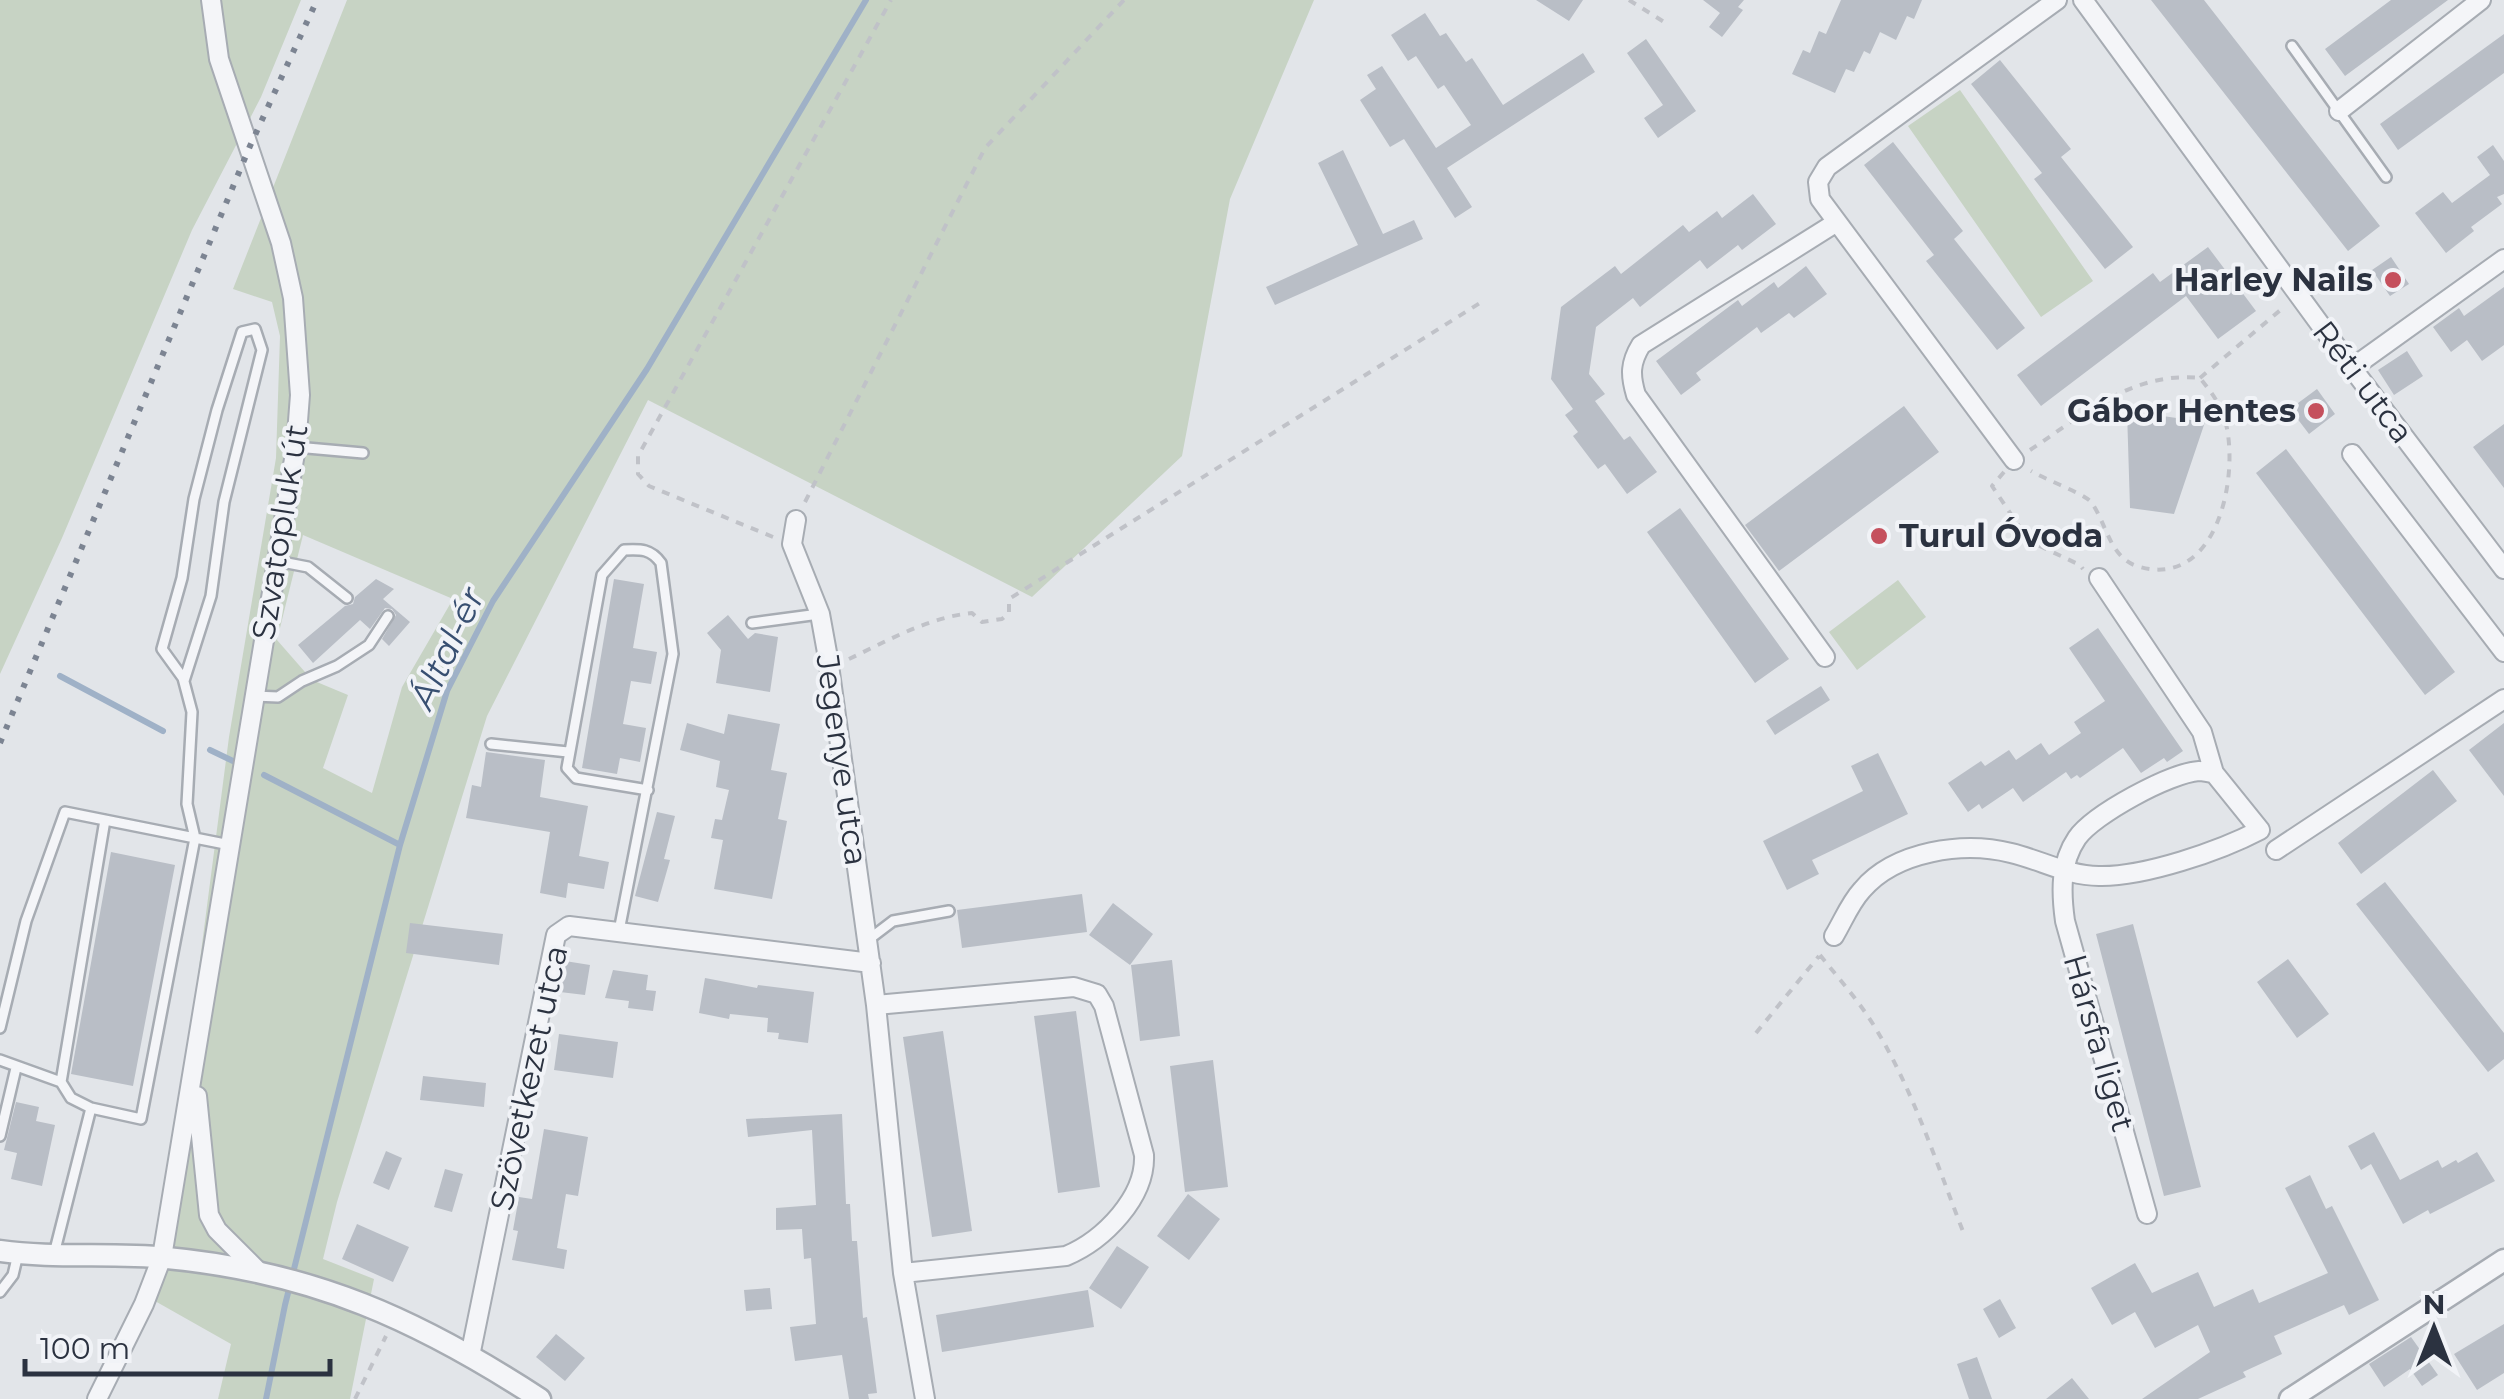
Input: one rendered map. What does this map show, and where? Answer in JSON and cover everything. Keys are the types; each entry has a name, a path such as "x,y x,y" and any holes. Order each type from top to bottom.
{"street":[{"name":"Szvatopluk út","path":"98,1399 162,1257 296,447 300,395 292,298 280,243 220,60 211,0"},
{"path":"2014,460 1820,199 1818,182 1827,167 2057,0"},
{"name":"Réti utca","path":"2083,0 2504,569"},
{"path":"2339,112 2481,0"},
{"path":"1825,658 1636,395 1631,378 1632,359 1641,345 1837,222"},
{"path":"2352,368 2504,260"},
{"name":"Réti utca","path":"2352,454 2504,652"},
{"path":"792,544 796,520"},
{"name":"Jegenye utca","path":"792,544 820,614 830,674 871,963 902,1273 925,1399"},
{"path":"1834,936 1858,894 1871,881 1927,854 1992,849 2099,876 2129,873 2215,850 2260,830 2214,774 2202,732 2100,578"},
{"path":"2276,850 2504,700"},
{"path":"2064,870 2078,837 2100,819 2158,784 2199,771 2214,774"},
{"name":"Hársfa liget","path":"2064,870 2065,921 2147,1214"},
{"name":"Szövetkezet utca","path":"470,1356 556,935 569,926 871,963"},
{"path":"876,1005 1074,987 1098,994 1144,1154 1144,1175 1138,1189 1086,1248 1066,1256 902,1273"},
{"name":"Szvatopluk út","path":"195,1070 208,1216 258,1271"},
{"path":"9,1252 162,1257 284,1276 400,1317 540,1399"},
{"path":"2290,1399 2504,1260"}],"lane":[{"path":"2292,46 2386,177"},
{"path":"0,1060 61,1082 71,1098 90,1108 141,1118 195,838 187,804 192,712 184,681 162,649 182,578 194,499 217,410 242,332 254,329 262,350 224,502 211,596 184,681"},
{"path":"296,447 363,453"},
{"path":"619,931 648,790 673,654 662,563 642,549 624,550 602,574 567,768 576,778 648,790"},
{"path":"277,560 308,568 347,598"},
{"path":"752,623 820,614"},
{"path":"254,696 278,697 302,681 338,666 369,644 388,616"},
{"path":"491,744 568,752"},
{"path":"0,1028 26,921 65,812 230,844"},
{"path":"61,1082 105,820"},
{"path":"868,940 893,921 948,911"},
{"path":"0,1136 16,1068"},
{"path":"53,1256 90,1108"},
{"path":"0,1292 13,1275 9,1252"}],"path":[{"path":"792,544 650,486 638,474 638,456 890,0"},
{"path":"796,520 985,148 1124,0"},
{"path":"1630,0 1669,26"},
{"path":"2200,378 2298,295"},
{"path":"830,674 849,658 926,625 972,613 982,622 1002,619 1008,612 1009,599 1482,301"},
{"path":"2014,460 2050,483 2084,494 2109,541 2138,568 2176,565 2210,540 2227,494 2230,446 2217,398 2200,378 2177,376 2126,389 2014,460 1992,486 2030,540 2080,565 2086,576 2100,578"},
{"path":"1756,1033 1834,936"},
{"path":"1820,955 1864,1010 1884,1044 1911,1100 1964,1234"},
{"path":"354,1399 400,1317"}],"green space":[{"path":"0,0 301,0 261,97 192,230 0,674"},
{"path":"347,0 1314,0 1230,199 1182,456 1032,597 648,400 487,716 337,1202 323,1259 374,1279 350,1399 218,1399 231,1344 139,1292 163,1244 229,737 276,458 280,336 272,302 233,289","holes":["303,535 453,599 402,687 372,793 323,768 348,695 312,680 277,640"]},
{"path":"1960,90 2093,281 2041,317 1908,126"},
{"path":"1898,580 1926,617 1857,670 1829,632"}],"building":[{"path":"1536,0 1583,0 1569,21"},
{"path":"1703,0 1744,0 1738,7 1743,10 1722,37 1709,27 1720,13"},
{"path":"1841,0 1922,0 1914,19 1907,16 1896,40 1880,32 1870,54 1864,51 1854,72 1846,69 1835,93 1792,74 1803,50 1810,53 1819,31 1826,34"},
{"path":"2151,0 2204,0 2380,226 2348,251"},
{"path":"2391,0 2448,0 2345,76 2325,49"},
{"path":"1425,13 1440,36 1446,33 1466,62 1472,58 1503,105 1583,53 1595,72 1447,168 1472,207 1455,218 1404,139 1390,147 1360,100 1376,89 1367,75 1382,66 1436,148 1471,125 1444,85 1438,89 1416,56 1408,61 1391,35"},
{"path":"2504,34 2504,73 2398,150 2380,124"},
{"path":"1646,39 1696,111 1658,138 1644,118 1663,105 1627,53"},
{"path":"2000,60 2071,149 2061,157 2133,247 2105,269 2034,179 2042,173 1971,84"},
{"path":"1893,142 1963,231 1954,239 2025,328 1997,350 1926,261 1934,255 1864,165"},
{"path":"2493,145 2504,161 2504,194 2497,197 2502,204 2471,227 2474,231 2446,253 2415,213 2443,192 2452,203 2490,175 2477,157"},
{"path":"1343,150 1383,234 1414,220 1423,239 1275,305 1266,287 1358,245 1318,163"},
{"path":"1753,194 1776,224 1742,250 1738,245 1707,269 1700,260 1640,307 1633,298 1596,327 1589,374 1605,394 1595,401 1624,440 1630,436 1657,472 1627,494 1605,464 1598,469 1573,436 1578,432 1565,415 1573,409 1551,379 1561,307 1615,266 1621,274 1683,225 1689,232 1717,211 1722,218"},
{"path":"2208,247 2256,311 2218,339 2186,296 2041,406 2017,375 2153,273 2160,282"},
{"name":"Harley Nails","path":"2391,257 2409,284 2390,296 2372,270"},
{"path":"1806,266 1827,294 1794,318 1789,313 1761,333 1757,327 1696,373 1701,380 1681,395 1656,361 1738,300 1742,306 1774,282 1778,288"},
{"path":"2504,287 2504,345 2482,361 2467,340 2451,352 2433,327 2459,308 2464,316"},
{"path":"2407,351 2423,376 2394,395 2378,370"},
{"path":"2317,389 2335,414 2309,434 2290,409"},
{"path":"1904,406 1939,452 1779,571 1745,525"},
{"path":"2127,411 2205,422 2174,514 2130,508"},
{"path":"2504,424 2504,488 2473,447"},
{"path":"2286,449 2455,672 2425,695 2256,473"},
{"path":"1680,508 1789,659 1755,683 1647,532"},
{"path":"376,579 394,589 383,599 410,622 389,646 382,639 396,615 385,608 370,629 360,620 313,663 298,645 345,606 353,604 355,597"},
{"path":"614,579 644,584 633,648 657,652 651,684 631,681 623,724 646,728 640,762 620,758 617,774 582,768"},
{"path":"728,615 748,639 755,633 778,637 770,692 716,683 721,650 707,633"},
{"path":"2098,628 2183,751 2141,773 2123,748 2080,778 2077,775 2071,779 2066,772 2023,802 2013,788 1982,809 1979,804 1968,812 1948,783 1981,761 1985,766 2009,750 2016,760 2041,743 2049,755 2081,733 2074,722 2105,701 2069,648"},
{"path":"1821,686 1830,700 1775,735 1766,721"},
{"path":"728,714 780,724 771,770 787,773 778,819 787,821 772,899 714,889 723,840 711,838 715,819 722,820 729,790 716,787 720,761 680,750 687,723 724,734"},
{"path":"2504,723 2504,796 2469,750"},
{"path":"486,752 545,760 540,797 588,806 579,856 609,862 604,889 568,883 566,898 540,893 550,832 466,818 472,785 481,787"},
{"path":"1878,753 1908,814 1812,860 1819,874 1787,890 1763,841 1863,791 1851,766"},
{"path":"2433,770 2457,801 2361,874 2338,843"},
{"path":"657,812 675,816 664,859 670,860 658,902 635,896"},
{"path":"111,852 175,865 133,1086 71,1074"},
{"path":"2385,882 2504,1033 2504,1059 2488,1072 2356,904"},
{"path":"1082,894 1087,932 962,948 957,910"},
{"path":"1113,903 1153,934 1130,965 1089,935"},
{"path":"410,923 503,934 499,965 406,953"},
{"path":"2133,924 2201,1187 2164,1196 2096,934"},
{"path":"2288,959 2329,1014 2297,1038 2257,982"},
{"path":"1172,960 1180,1036 1140,1041 1131,965"},
{"path":"565,961 590,965 585,995 560,992"},
{"path":"613,970 648,975 646,990 656,991 653,1011 628,1008 629,1001 605,998"},
{"path":"705,978 757,988 758,985 814,992 808,1043 778,1039 779,1033 767,1032 768,1018 730,1014 729,1019 699,1013"},
{"path":"1076,1011 1100,1187 1058,1193 1034,1016"},
{"path":"943,1031 972,1231 932,1237 903,1037"},
{"path":"559,1034 618,1042 613,1078 554,1070"},
{"path":"1213,1060 1228,1187 1185,1192 1170,1066"},
{"path":"423,1076 486,1083 484,1107 420,1100"},
{"path":"16,1102 39,1107 36,1121 55,1125 42,1186 11,1179 17,1153 4,1150"},
{"path":"842,1114 846,1204 850,1204 852,1241 857,1241 863,1318 867,1317 877,1393 868,1394 869,1399 849,1399 842,1355 795,1361 790,1327 816,1324 811,1258 804,1259 802,1229 776,1230 776,1208 816,1205 812,1130 748,1137 746,1119"},
{"path":"544,1129 588,1137 578,1196 566,1194 557,1248 567,1250 564,1269 512,1260 519,1197 532,1199"},
{"path":"2374,1132 2400,1180 2438,1160 2442,1168 2477,1152 2495,1181 2403,1224 2371,1164 2361,1170 2348,1146"},
{"path":"386,1151 402,1158 389,1190 373,1183"},
{"path":"445,1169 463,1174 452,1212 434,1207"},
{"path":"2310,1175 2326,1209 2332,1206 2379,1300 2349,1315 2344,1305 2274,1336 2282,1354 2243,1372 2246,1377 2198,1399 2142,1399 2210,1352 2198,1325 2155,1348 2135,1312 2112,1325 2091,1288 2135,1263 2152,1293 2198,1272 2214,1307 2253,1289 2259,1303 2328,1273 2285,1188"},
{"path":"1188,1194 1220,1219 1189,1260 1157,1236"},
{"path":"357,1224 409,1247 393,1282 342,1259"},
{"path":"1117,1246 1149,1267 1121,1309 1089,1288"},
{"path":"770,1288 772,1309 746,1311 744,1290"},
{"path":"1088,1290 1094,1327 942,1352 936,1315"},
{"path":"2000,1299 2016,1328 1999,1338 1983,1309"},
{"path":"2504,1324 2504,1373 2477,1390 2454,1354"},
{"path":"556,1334 585,1358 565,1381 536,1357"},
{"path":"2411,1337 2438,1375 2422,1386 2410,1369 2384,1387 2369,1364"},
{"path":"1977,1357 1992,1399 1969,1399 1957,1364"},
{"path":"2072,1378 2089,1399 2046,1399"}],"waterway":[{"name":"Által-ér","path":"266,1399 285,1305 400,845 447,691 493,601 647,369 866,0"},
{"path":"60,676 163,731"},
{"path":"210,750 235,762"},
{"path":"264,775 400,845"}],"railway":[{"path":"0,743 250,146 317,0"}],"place":[{"name":"Harley Nails","path":"2393,280"},
{"name":"Gábor Hentes","path":"2316,411"},
{"name":"Turul Óvoda","path":"1879,536"}]}
